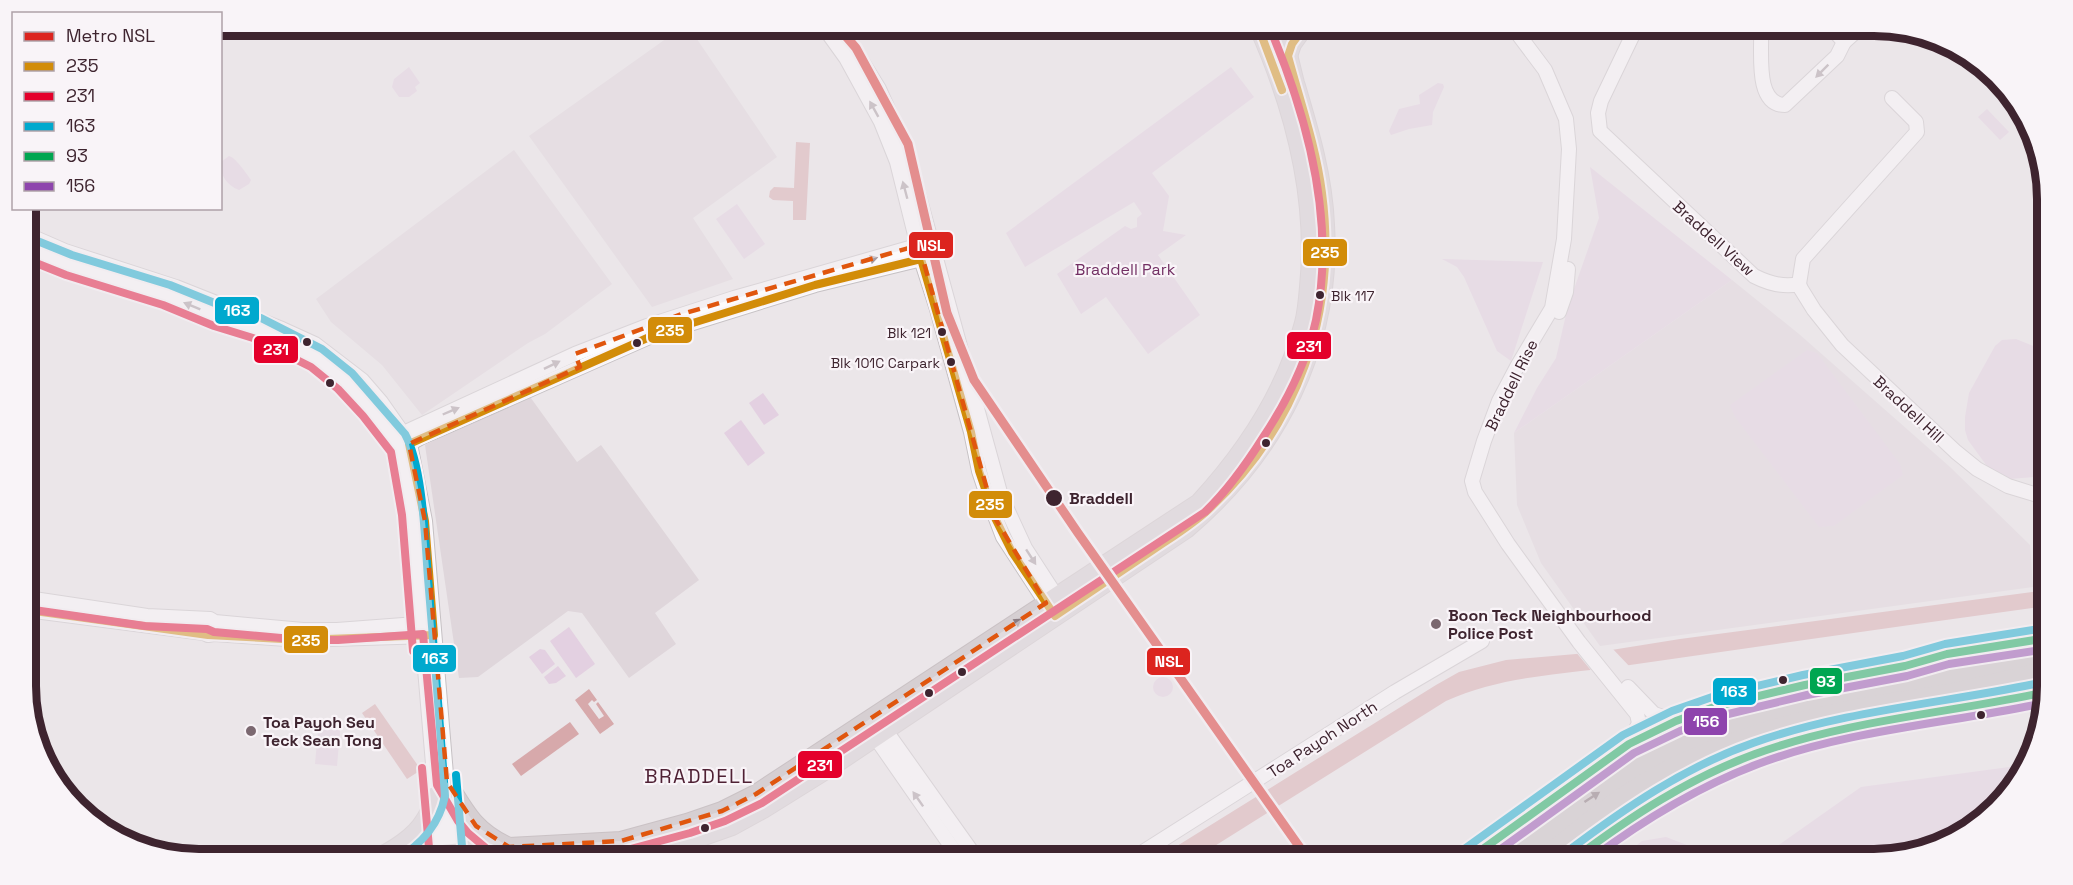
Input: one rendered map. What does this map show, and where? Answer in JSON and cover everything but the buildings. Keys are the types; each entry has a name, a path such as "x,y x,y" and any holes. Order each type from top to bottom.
{"highway":[{"path":"1536,812 1541,812 1594,777 1635,755 1714,722 1754,710 1812,695 1856,692 1948,678 2004,663 2037,669"},
{"path":"1556,849 1615,803 1670,770 1707,753 1783,728 1860,709 1952,694 2037,672"},
{"path":"1556,849 1579,805 1664,754 1748,722 1856,692"},
{"path":"1615,803 1672,774 1718,758 1780,740 1831,732"}],"main road":[{"path":"648,849 698,838 732,826 763,809 874,726 1055,606 1186,529 1232,486 1261,450 1281,403 1305,322 1312,236 1308,189 1299,146 1262,36"},
{"path":"1281,403 1301,374 1317,329 1323,282 1325,227 1322,191 1315,156 1284,36"},
{"path":"1288,56 1298,36"},
{"path":"1483,849 1629,744 1676,721 1717,706 1805,685 1905,666 1947,654 2037,640"},
{"path":"1557,849 1628,820 1683,786 1744,758 2037,672"},
{"path":"497,849 621,841 666,830 722,811 756,794 874,726"},
{"path":"447,782 476,826 492,840 509,847"},
{"path":"394,849 414,833 426,819 435,796"}],"street":[{"path":"836,36 887,136 927,251 979,471 995,519 1012,552 1055,606"},
{"name":"Braddell Rise","path":"1520,36 1554,82"},
{"name":"Braddell Rise","path":"1527,36 1549,66 1566,118 1569,149 1564,239 1552,308 1518,365 1500,401 1484,441 1472,481 1475,492 1508,544 1611,675 1637,714 1639,723 1629,744"},
{"name":"Braddell View","path":"1632,36 1601,102 1598,113 1600,131 1754,276 1771,284 1788,286 1799,284"},
{"path":"1761,36 1763,88 1768,97 1778,105 1785,105 1799,94 1837,56 1844,42 1851,36"},
{"path":"1839,36 1844,42"},
{"path":"1799,284 1803,259 1917,132 1916,122 1892,98"},
{"path":"36,238 65,251 176,286 315,344 362,380 381,402 402,440 425,521 427,630 435,796 445,849"},
{"path":"402,440 575,354 646,326 734,298 927,251"},
{"path":"402,440 580,368 654,335 927,251"},
{"path":"36,252 69,265 167,295 218,316 257,328 317,358 345,381 402,440"},
{"name":"Braddell Hill","path":"1799,284 1814,310 1842,345 1956,452 1977,469 2002,483 2037,495"},
{"path":"575,354 580,368"},
{"path":"36,599 209,627"},
{"path":"36,611 209,627 427,630"},
{"path":"427,630 447,782 447,849"},
{"name":"Toa Payoh North","path":"1148,849 1246,789 1385,698 1482,641"},
{"name":"Braddell Rise","path":"1611,675 1654,714 1676,721"},
{"path":"874,726 954,849"},
{"path":"874,726 969,849"}],"highlighted area":[{"path":"919,245 995,518 1046,603 756,794 722,811 621,841 509,847 476,826 447,782 425,521 409,444 580,367 575,354 682,314"}],"shaded area":[{"path":"670,36 695,36 777,157 693,218 733,279 652,307 529,136"},
{"path":"796,142 810,143 806,220 793,220 793,201 773,200 769,197 774,187 794,188"},
{"path":"514,150 612,284 545,334 528,343 422,415 382,365 331,322 316,299"},
{"path":"1732,280 1799,334 1950,467 2030,545 2033,587 1600,646 1541,563 1517,505 1514,433"},
{"path":"528,394 577,462 601,445 699,580 655,613 676,644 629,678 582,613 568,611 478,677 459,678 425,445"},
{"path":"2037,591 2037,607 1540,676 1492,685 1446,701 1210,849 1172,849 1459,672 1506,660 1599,652"},
{"path":"589,689 597,700 594,702 592,700 588,704 599,719 604,716 596,704 598,702 614,724 600,734 575,700"},
{"path":"375,704 421,770 407,779 362,713"},
{"path":"570,722 579,734 521,776 512,764"}],"green space":[{"path":"409,67 420,83 415,87 417,91 409,97 399,97 392,87 394,79"},
{"name":"Braddell Park","path":"1231,67 1254,97 1152,173 1169,196 1163,231 1186,235 1158,255 1200,315 1148,354 1106,297 1081,314 1057,274 1125,226 1131,229 1137,227 1137,218 1142,214 1134,202 1025,267 1006,233"},
{"path":"1438,83 1443,84 1444,87 1433,112 1432,125 1391,135 1389,131 1399,109 1420,104 1419,95"},
{"path":"1987,109 2009,132 2000,140 1978,117"},
{"path":"229,156 232,157 251,180 249,184 239,190 234,188 225,179 222,161"},
{"path":"1590,167 1732,280 1514,433 1537,388 1556,358 1568,306 1599,218"},
{"path":"737,204 765,244 744,259 716,219"},
{"path":"1442,259 1543,262 1511,361 1497,351 1464,277 1457,267"},
{"path":"2016,339 2037,347 2037,477 1997,480 1968,440 1965,430 1969,393 1995,346 2002,340"},
{"path":"1807,350 1817,353 1900,464 1903,475 1834,526 1819,527 1735,417 1730,405"},
{"path":"763,393 779,415 764,425 749,403"},
{"path":"741,420 765,453 748,466 724,433"},
{"path":"569,627 595,664 576,678 550,641"},
{"path":"540,649 545,650 555,664 542,674 529,657"},
{"path":"558,666 566,676 556,683 549,684 544,677"},
{"path":"1159,677 1167,677 1173,683 1173,691 1167,697 1159,697 1153,691 1153,683"},
{"path":"319,719 341,720 337,766 315,764"},
{"path":"2016,766 1997,794 1982,809 1965,822 1927,840 1885,849 1773,849 1861,787"},
{"path":"1666,837 1697,849 1632,849 1642,841"}],"pier":[{"path":"1611,647 1631,668 1594,674 1575,651"}],"metro line":[{"name":"NSL","path":"846,36 856,48 908,144 947,313 974,380 1078,533 1301,849"}],"transit line":[{"name":"235","path":"1262,36 1282,90"},
{"name":"231","path":"630,849 725,821 762,803 1205,512 1229,485 1281,409 1302,365 1316,320 1321,283 1320,207 1314,170 1306,132 1273,36"},
{"name":"235","path":"36,611 208,635 300,640 434,635 425,521 409,444 654,335 815,285 921,259 971,432 979,471 995,518 1012,552 1055,616 1182,531 1208,510 1239,478 1266,442 1288,405 1305,366 1317,325 1324,282 1325,238 1322,193 1316,158 1288,56 1298,36"},
{"name":"163","path":"36,240 72,255 170,285 222,306 261,318 322,349 352,373 405,434 416,465 422,504 445,796 434,825 411,849"},
{"name":"231","path":"36,263 253,338 311,367 338,389 391,452 402,515 413,651"},
{"name":"231","path":"36,610 145,626 207,629 214,632 303,640 423,634 437,785 458,821 487,849"},
{"name":"163","path":"1464,849 1623,735 1672,711 1715,696 1803,675 1903,656 1945,644 2037,629"},
{"name":"93","path":"1483,849 1629,744 1676,721 1717,706 1805,685 1905,666 1947,654 2037,640"},
{"name":"156","path":"1501,849 1634,753 1680,731 1720,716 1807,695 1907,676 1949,664 2037,651"},
{"name":"163","path":"1571,849 1611,819 1680,776 1753,743 1824,722 2037,683"},
{"name":"93","path":"1588,849 1683,787 1755,754 1790,742 1863,725 2037,694"},
{"name":"156","path":"1605,849 1630,831 1713,783 1792,752 1863,735 2036,705"},
{"name":"231","path":"422,768 429,849"},
{"name":"163","path":"456,775 462,849"}],"place":[{"name":"Blk 117","path":"1320,295"},
{"name":"Blk 121","path":"942,332"},
{"name":"Blk 101C Carpark","path":"951,362"},
{"name":"Braddell","path":"1054,498"},
{"name":"Boon Teck Neighbourhood Police Post","path":"1436,624"},
{"name":"Toa Payoh Seu Teck Sean Tong","path":"251,731"}],"district":[{"name":"BRADDELL","path":"699,776"}]}
